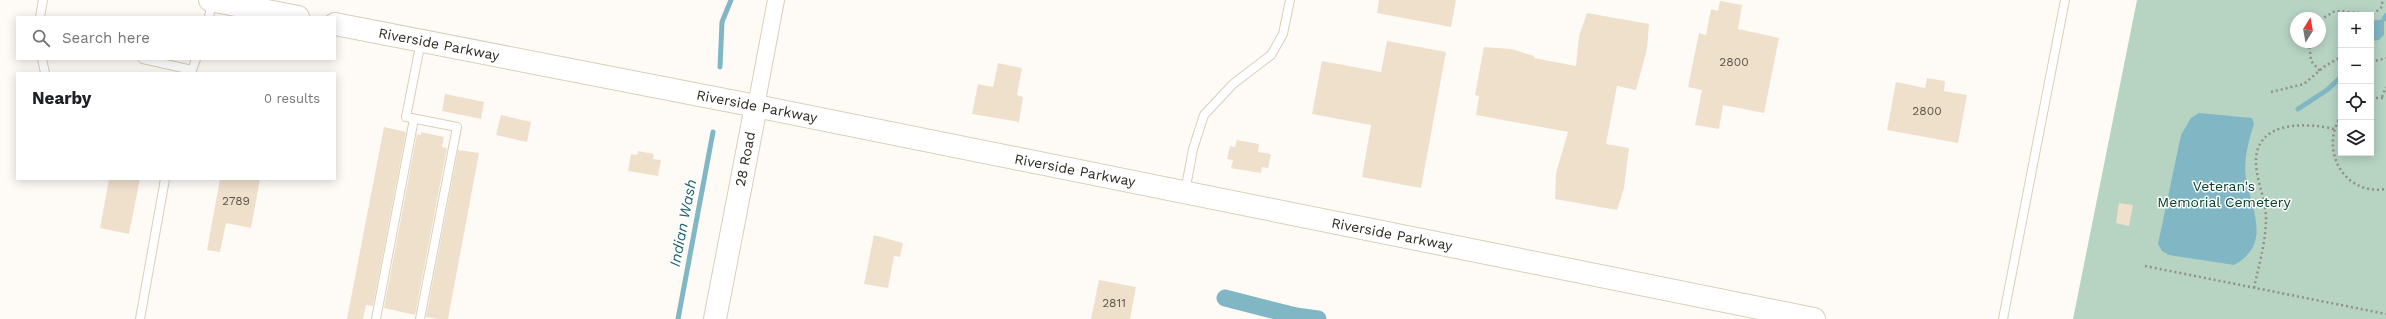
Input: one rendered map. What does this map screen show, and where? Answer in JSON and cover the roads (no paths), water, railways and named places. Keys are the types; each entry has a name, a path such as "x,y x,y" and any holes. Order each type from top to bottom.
{"main road":[{"path":"211,0 293,16"},
{"name":"Riverside Parkway","path":"336,24 756,106 1814,319"},
{"name":"28 Road","path":"715,319 756,106"}],"street":[{"name":"28 Road","path":"756,106 776,0"}],"lane":[{"path":"40,16 43,0"},
{"path":"209,16 211,0"},
{"path":"1185,192 1193,149 1204,115 1233,84 1271,55 1284,34 1290,0"},
{"path":"2004,319 2065,0"},
{"path":"420,319 457,127 406,117 421,41"},
{"path":"42,60 45,72"},
{"path":"146,60 192,71 196,60"},
{"path":"378,319 414,119"},
{"path":"140,319 165,180"}],"water":[{"path":"2384,19 2384,35 2379,40 2374,41 2374,21"},
{"path":"2199,113 2252,118 2254,124 2247,150 2245,171 2255,214 2256,237 2253,247 2246,257 2234,265 2169,255 2162,251 2158,244 2181,135 2191,118"}],"waterway":[{"name":"Indian Wash","path":"720,67 722,22 731,0"},
{"path":"2298,109 2327,90 2338,80"},
{"name":"Indian Wash","path":"678,319 713,132"},
{"path":"1225,298 1296,316 1318,319"}],"park label":[{"name":"Veteran's Memorial Cemetery","path":"2224,194"}]}
